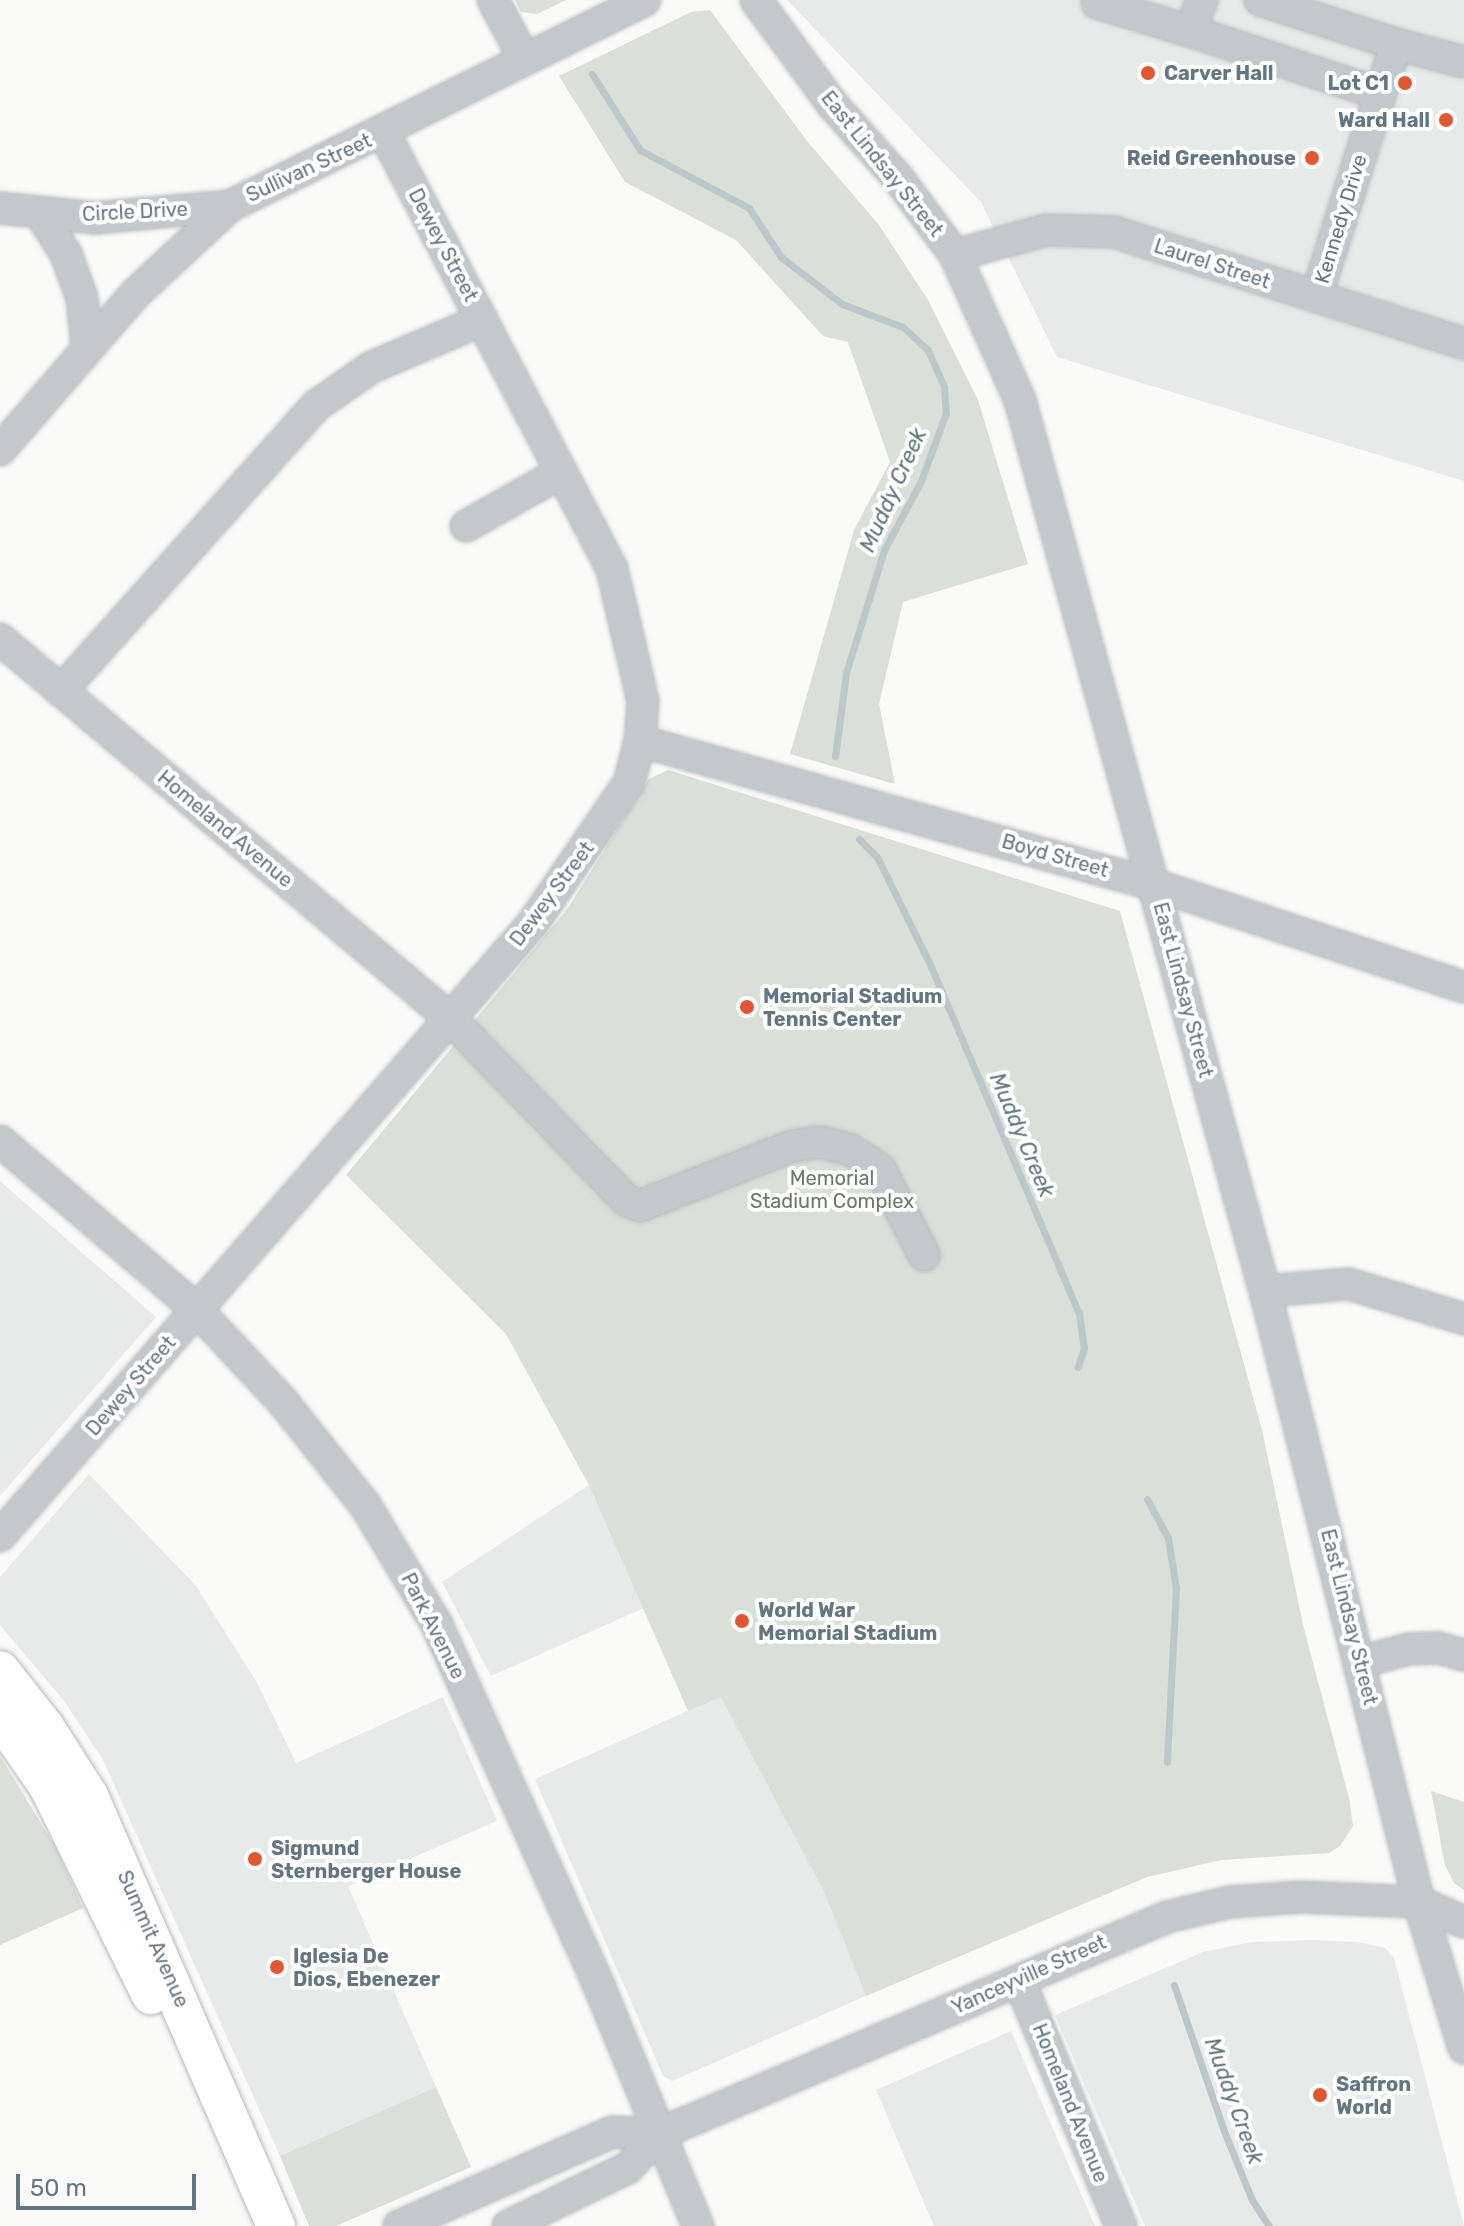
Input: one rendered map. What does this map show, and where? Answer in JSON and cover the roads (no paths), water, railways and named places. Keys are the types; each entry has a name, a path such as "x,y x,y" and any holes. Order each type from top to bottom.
{"main road":[{"name":"Summit Avenue","path":"0,1670 45,1727 89,1796 276,2226"},
{"name":"Summit Avenue","path":"0,1717 48,1786 82,1851 192,2088 248,2226"}],"street":[{"path":"493,0 524,58"},
{"name":"Sullivan Street","path":"0,450 135,294 230,206 313,161 384,133 524,58 645,0"},
{"name":"East Lindsay Street","path":"756,0 832,104 898,178 955,255 1020,400 1265,1291 1361,1662 1419,1902 1464,2048"},
{"path":"1190,31 1202,0"},
{"path":"1260,0 1396,44 1464,62"},
{"path":"1097,3 1380,94"},
{"name":"Kennedy Drive","path":"1316,297 1396,44"},
{"name":"Dewey Street","path":"0,1536 533,923 610,816 629,783 640,741 638,664 612,569 384,133"},
{"name":"Circle Drive","path":"0,208 95,218 230,206"},
{"name":"Circle Drive","path":"40,213 66,254 82,298 87,347"},
{"name":"Laurel Street","path":"955,255 1047,230 1114,232 1464,344"},
{"path":"61,691 317,405 372,367 482,320"},
{"path":"466,526 562,472"},
{"name":"Homeland Avenue","path":"0,639 451,1019 626,1200 640,1206 792,1146 821,1142 851,1150 880,1169 924,1255"},
{"name":"Boyd Street","path":"640,741 1155,885 1464,987"},
{"name":"Park Avenue","path":"0,1141 197,1310 283,1402 365,1505 425,1603 599,1986 698,2226"},
{"path":"1265,1291 1349,1284 1464,1319"},
{"path":"1361,1662 1409,1649 1439,1648 1464,1655"},
{"name":"Yanceyville Street","path":"508,2226 628,2168 659,2134 1167,1917 1230,1902 1301,1897 1419,1902"},
{"path":"1419,1902 1464,1922"},
{"name":"Homeland Avenue","path":"1019,1980 1121,2226"},
{"name":"Yanceyville Street","path":"399,2226 612,2132 659,2134"}],"waterway":[{"name":"Muddy Creek","path":"592,74 640,150 749,208 781,257 842,304 903,327 928,350 944,387 946,413 921,481 884,550 846,673 835,756"},
{"name":"Muddy Creek","path":"859,839 877,857 929,962 1079,1313 1084,1348 1078,1367"},
{"name":"Muddy Creek","path":"1147,1499 1168,1538 1176,1588 1167,1762"},
{"name":"Muddy Creek","path":"1174,1985 1224,2131 1252,2200 1269,2226"}],"place":[{"name":"Carver Hall","path":"1148,73"},
{"name":"Lot C1","path":"1405,83"},
{"name":"Ward Hall","path":"1446,120"},
{"name":"Reid Greenhouse","path":"1312,158"},
{"name":"Memorial Stadium Tennis Center","path":"747,1007"},
{"name":"World War Memorial Stadium","path":"742,1621"},
{"name":"Sigmund Sternberger House","path":"255,1859"},
{"name":"Iglesia De Dios, Ebenezer","path":"277,1967"},
{"name":"Saffron World","path":"1320,2095"}],"park label":[{"name":"Memorial Stadium Complex","path":"832,1190"}]}
